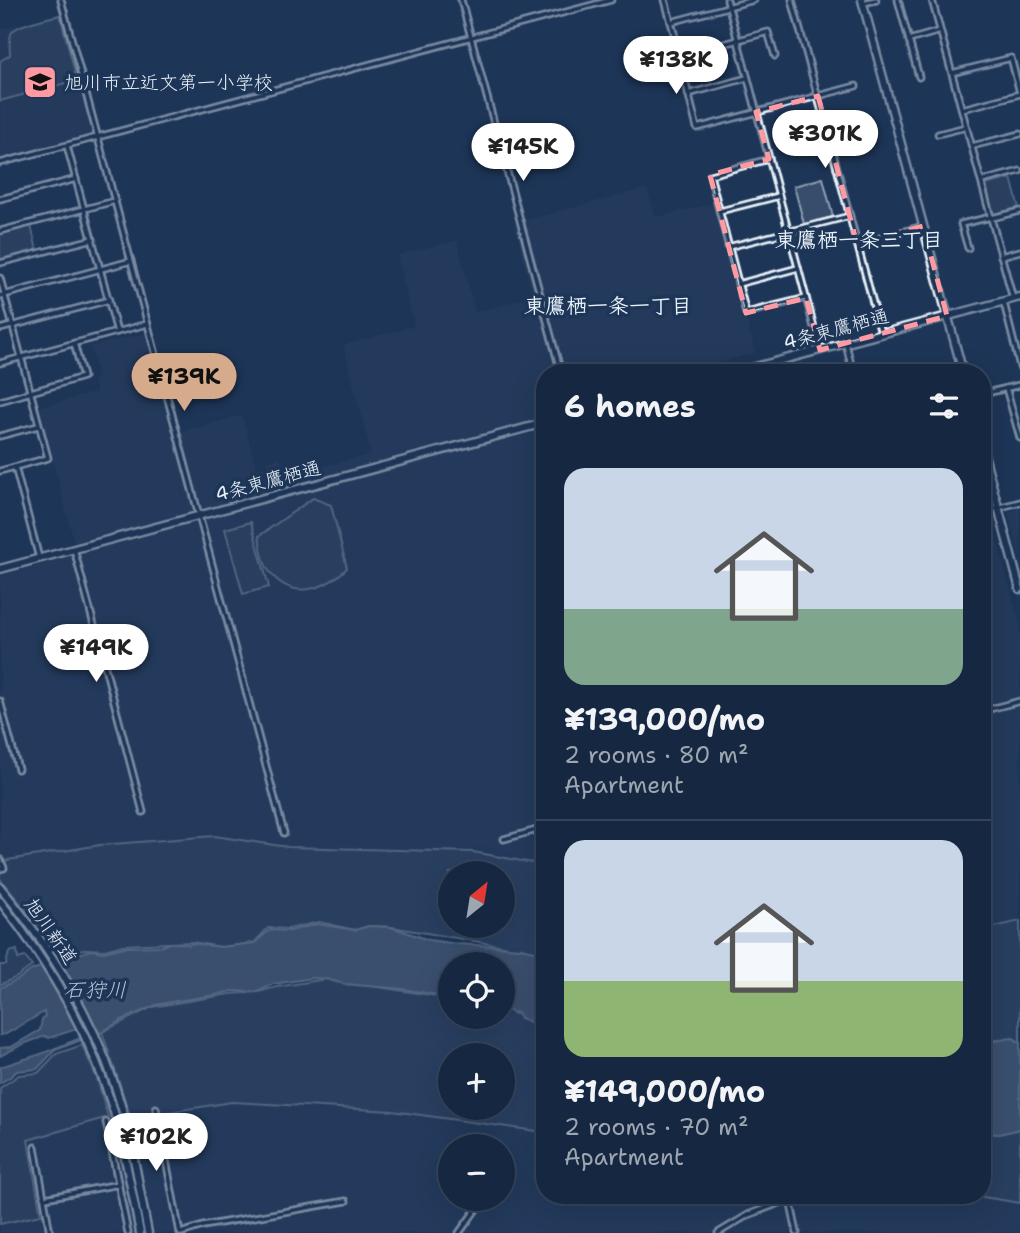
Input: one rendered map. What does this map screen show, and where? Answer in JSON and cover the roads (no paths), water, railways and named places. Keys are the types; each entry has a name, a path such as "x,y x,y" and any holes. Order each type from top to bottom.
{"main road":[{"path":"863,2 960,364"},
{"name":"4条東鷹栖通","path":"770,364 1016,298"},
{"name":"4条東鷹栖通","path":"0,569 536,425"},
{"path":"991,481 1020,589"},
{"name":"旭川新道","path":"1,889 40,938 72,990 94,1034 127,1124 148,1233"},
{"name":"旭川新道","path":"0,901 42,959 84,1036 118,1127 141,1233"}],"street":[{"path":"61,0 284,833"},
{"path":"461,0 559,364"},
{"path":"0,163 611,0"},
{"path":"665,0 697,128 856,86"},
{"path":"727,0 820,349"},
{"path":"671,22 754,0"},
{"path":"792,0 881,333"},
{"path":"863,2 876,0"},
{"path":"898,0 919,77"},
{"path":"932,0 1001,256 1016,298"},
{"path":"908,40 941,31"},
{"path":"680,56 768,32 775,56"},
{"path":"952,73 1011,58 1020,94 962,109"},
{"path":"688,94 747,78"},
{"path":"938,134 966,127"},
{"path":"972,146 1020,134"},
{"path":"67,146 117,332"},
{"path":"769,159 710,175 738,285 746,313 806,298"},
{"path":"982,181 1020,171"},
{"path":"0,199 76,178"},
{"path":"719,212 779,196"},
{"path":"0,231 115,201"},
{"path":"968,248 961,224 1020,211"},
{"path":"728,247 850,216"},
{"path":"857,244 923,226"},
{"path":"0,263 93,239"},
{"path":"1001,256 1020,251"},
{"path":"2,296 131,261"},
{"path":"738,285 798,268"},
{"path":"0,278 2,296 13,325 47,458 0,471"},
{"path":"0,329 109,300"},
{"path":"1003,301 1020,367"},
{"path":"0,363 148,323"},
{"path":"0,401 83,377 74,343"},
{"path":"845,343 851,364"},
{"path":"991,392 1020,385"},
{"path":"1006,388 1020,437"},
{"path":"1013,413 1020,411"},
{"path":"0,436 38,426"},
{"path":"15,467 40,558"},
{"path":"991,510 1020,502"},
{"path":"74,549 143,812"},
{"path":"0,701 18,769"},
{"path":"991,709 1020,701"},
{"path":"504,839 536,830"},
{"path":"0,859 5,868 0,869"},
{"path":"156,1108 181,1233 203,1226 346,1201"},
{"path":"106,1122 128,1233"},
{"path":"35,1147 50,1233"},
{"path":"44,1198 119,1184"},
{"path":"718,1233 748,1215 774,1204"},
{"path":"791,1204 797,1233"},
{"path":"459,1233 475,1211"}],"water":[{"name":"石狩川","path":"317,924 355,930 369,926 391,927 429,940 536,951 536,1024 520,1018 518,1012 515,1013 515,952 438,952 438,995 313,978 273,984 258,992 232,991 156,1005 102,1032 55,1050 37,1069 17,1071 0,1083 0,1067 88,1035 88,1031 83,1027 49,1038 45,1036 0,1056 0,1048 11,1047 40,1030 45,1016 44,1012 0,1035 0,988 32,970 66,958 72,953 90,950 104,952 124,947 162,946 169,943 221,947 254,943 270,930 290,931"},
{"path":"1013,1038 1020,1043 1020,1129 999,1134 991,1134 991,1042"}],"place":[{"name":"旭川市立近文第一小学校","path":"40,82"}],"district":[{"name":"東鷹栖一条三丁目","path":"859,240"},
{"name":"東鷹栖一条一丁目","path":"608,306"}]}
